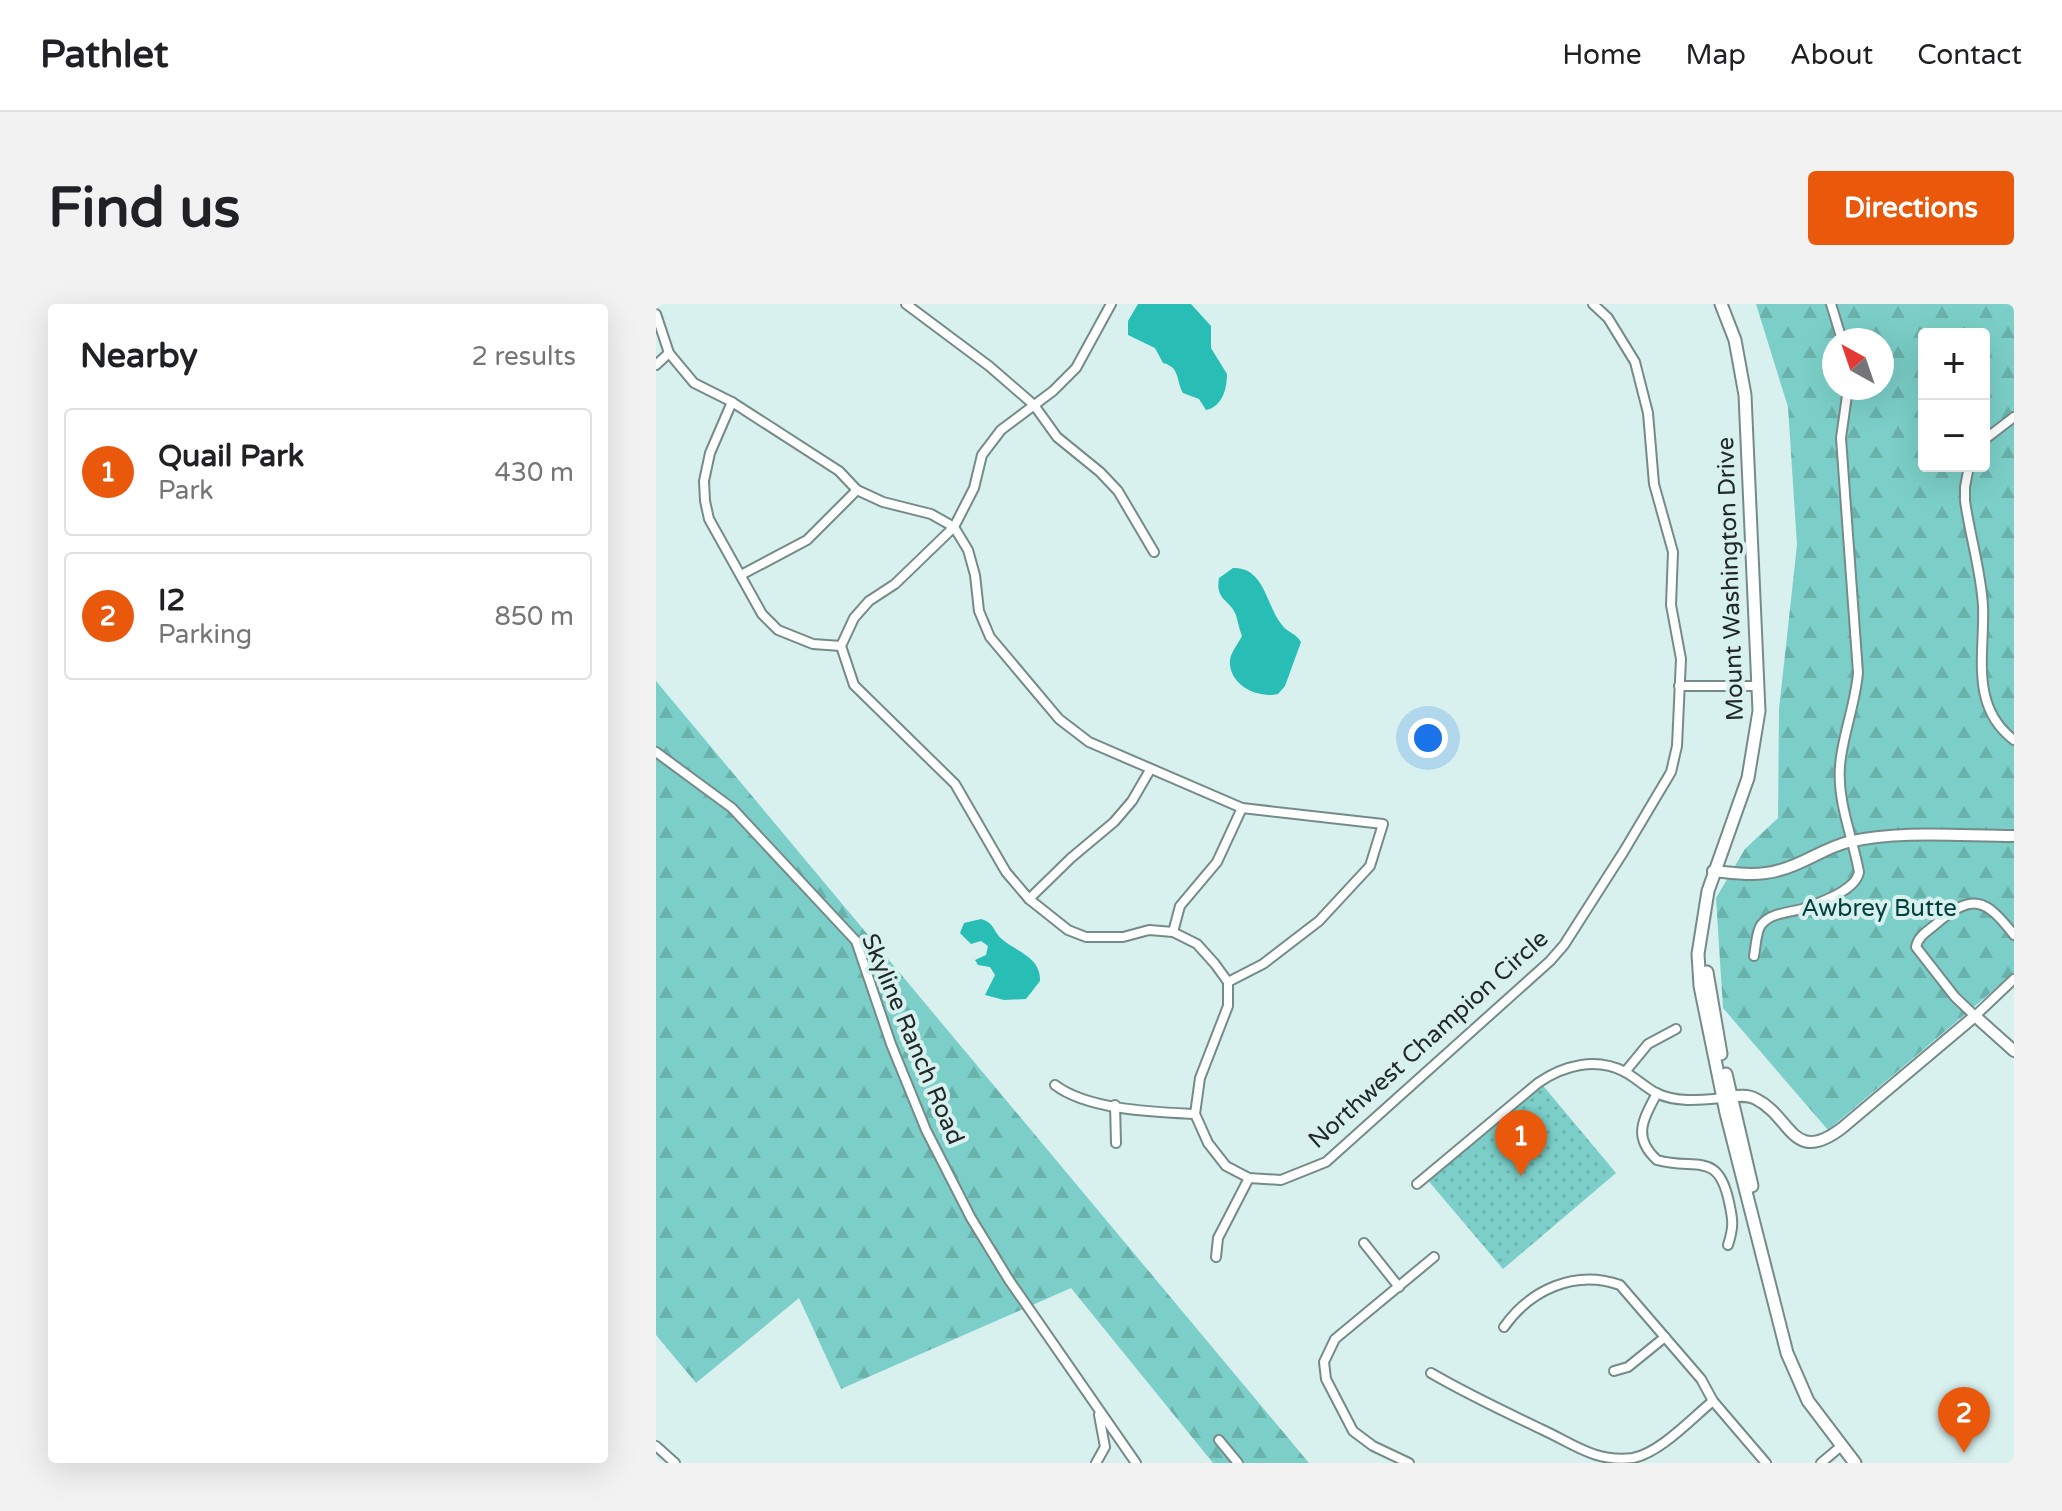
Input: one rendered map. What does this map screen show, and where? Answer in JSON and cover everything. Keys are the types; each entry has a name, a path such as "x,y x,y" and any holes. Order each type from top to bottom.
{"main road":[{"name":"Mount Washington Drive","path":"1721,304 1735,340 1745,395 1759,711 1753,759 1744,793 1713,871 1702,920 1702,944 1728,1097 1792,1366 1808,1401 1855,1463"}],"street":[{"path":"906,304 989,366 1034,405 1057,437 1118,491 1154,552"},
{"path":"1111,304 1076,368 1053,391 1001,430 982,455 974,488 954,527 895,584 869,601 854,618 841,646 854,685 955,784 1006,872 1029,899 1068,930 1086,937 1123,937 1149,930 1173,932 1197,944 1228,982 1228,1006 1200,1078 1195,1114 1208,1143 1226,1166 1249,1178 1218,1238 1216,1257"},
{"name":"Northwest Champion Circle","path":"1249,1178 1281,1180 1326,1162 1550,961 1564,945 1671,772 1677,746 1681,659 1671,605 1673,552 1654,484 1648,413 1635,362 1608,318 1593,304"},
{"path":"1831,304 1838,328"},
{"path":"656,314 669,353 694,383 732,402 839,471 857,490 883,502 931,514 954,527 968,550 975,575 979,611 990,637 1059,719 1089,742 1242,808 1383,824 1370,866 1319,921 1263,964 1228,982"},
{"path":"656,365 669,353"},
{"path":"1754,956 1759,927 1770,917 1807,908 1858,879 1840,766 1856,700 1858,673 1841,438 1846,400"},
{"path":"732,402 710,453 704,481 709,519 762,614 778,630 813,644 841,646"},
{"path":"1990,435 2014,417"},
{"path":"1967,472 1965,501 1983,604 1981,683 1992,714 2014,740"},
{"path":"741,575 807,540 857,490"},
{"path":"1679,686 1759,686"},
{"name":"Skyline Ranch Road","path":"656,752 732,808 856,941 891,1044 926,1130 971,1218 1009,1280 1136,1463"},
{"path":"1029,899 1114,822 1132,801 1150,770"},
{"path":"1173,932 1180,906 1217,862 1242,808"},
{"path":"1713,871 1761,874 1783,870 1827,849 1851,842 1916,835 2014,836"},
{"path":"2014,935 1998,913 1988,906 1967,903 1952,910 1918,939 1916,947 1955,997 2014,1051"},
{"path":"1417,1184 1538,1083 1560,1069 1578,1065 1600,1064 1625,1072 1657,1093 1682,1100 1756,1099 1799,1139 1807,1142 1823,1140 1842,1128 1975,1016 2014,979"},
{"path":"1625,1072 1648,1044 1676,1029"},
{"path":"1055,1085 1068,1094 1143,1112 1195,1114"},
{"path":"1657,1093 1641,1130 1644,1145 1657,1160 1697,1164 1711,1168 1722,1176 1734,1227 1728,1245"},
{"path":"1115,1105 1116,1143"},
{"path":"1364,1243 1399,1287"},
{"path":"1409,1463 1373,1446 1353,1431 1324,1371 1324,1362 1335,1339 1434,1257"},
{"path":"1504,1327 1514,1313 1549,1287 1563,1282 1590,1280 1620,1285 1701,1379 1713,1401 1766,1463"},
{"path":"1614,1371 1628,1367 1665,1337"},
{"path":"1431,1373 1481,1402 1546,1431 1568,1446 1614,1460 1635,1458 1658,1447 1713,1401"},
{"path":"1096,1463 1105,1447 1097,1408"},
{"path":"1219,1440 1238,1463"},
{"path":"656,1446 675,1463"},
{"path":"1821,1463 1840,1447"}],"green space":[{"name":"Awbrey Butte","path":"1756,304 2014,304 2014,973 1828,1130 1723,1008 1716,898 1745,849 1778,818 1779,709 1797,545 1788,407"},
{"path":"656,681 1309,1463 1213,1463 1071,1288 841,1389 799,1298 696,1383 656,1335"},
{"path":"1540,1082 1616,1173 1503,1269 1426,1178"}],"shaded area":[{"path":"1138,304 1191,304 1211,326 1211,348 1227,374 1225,391 1216,405 1206,410 1199,399 1183,393 1175,371 1163,363 1155,348 1128,335 1128,321"},
{"path":"1233,568 1252,574 1264,589 1282,625 1301,642 1285,686 1278,694 1253,692 1239,683 1231,669 1233,651 1242,636 1236,615 1221,596 1218,586 1219,578"},
{"path":"981,919 989,923 1003,940 1028,956 1037,967 1040,981 1026,999 1004,1000 985,995 995,975 990,967 978,965 975,960 986,955 988,946 981,941 971,944 960,933 964,923"}],"place":[{"name":"Quail Park","path":"1521,1176"},
{"name":"I2","path":"1964,1453"}]}
